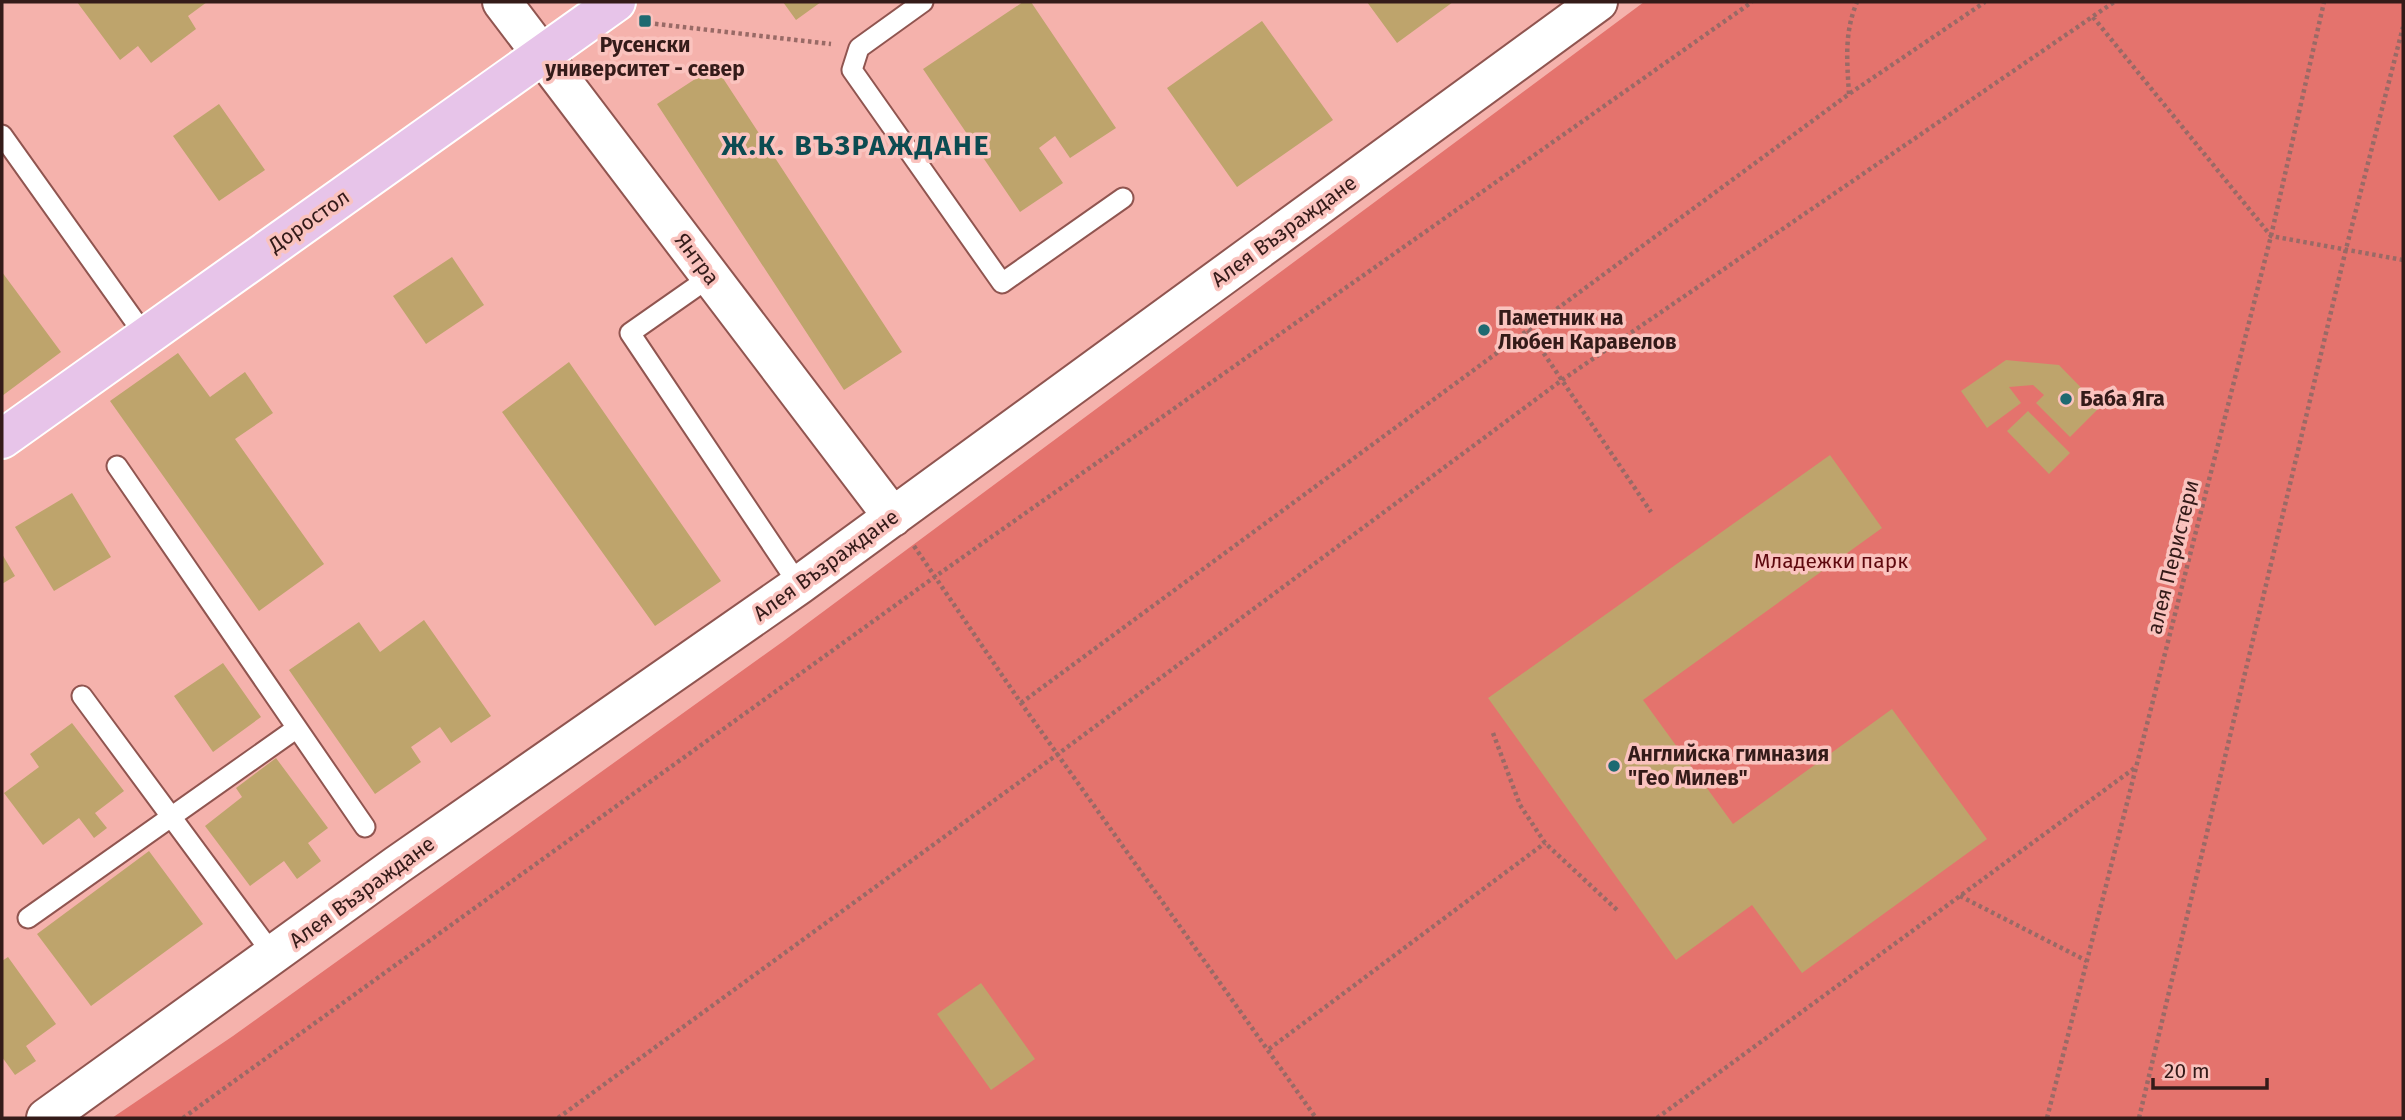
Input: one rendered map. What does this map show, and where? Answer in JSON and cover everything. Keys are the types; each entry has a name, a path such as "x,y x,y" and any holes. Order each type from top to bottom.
{"main road":[{"name":"Доростол","path":"2,439 605,10"}],"street":[{"name":"Янтра","path":"502,2 893,517"},
{"name":"Алея Възраждане","path":"46,1118 397,865 799,585 1598,2"}],"lane":[{"path":"923,2 859,48 852,71 1002,284 1123,198"},
{"path":"2,135 146,337"},
{"path":"710,277 630,333 799,585"},
{"path":"117,467 365,827"},
{"path":"82,696 274,956"},
{"path":"28,918 297,728"}],"path":[{"path":"183,1118 936,576 1752,2"},
{"path":"1849,93 1846,47 1850,18 1857,2"},
{"path":"1021,703 1849,93 1985,2"},
{"path":"558,1118 567,1116 1562,380 2114,2"},
{"name":"алея Перистери","path":"2048,1118 2271,236 2324,2"},
{"path":"605,10 859,48"},
{"path":"2092,17 2271,236 2403,260"},
{"path":"2139,1118 2346,249 2403,27"},
{"path":"1528,330 1651,512"},
{"path":"936,576 1021,703 1316,1118"},
{"path":"1493,733 1520,805 1545,844 1617,910"},
{"path":"1657,1118 2136,767"},
{"path":"1269,1049 1545,844"},
{"path":"1960,896 2087,961"}],"green space":[{"name":"Младежки парк","path":"1644,2 2403,2 2403,1118 112,1118 233,1036 785,640"}],"building":[{"path":"77,2 207,2 188,16 196,29 151,63 138,46 120,60"},
{"path":"783,2 821,2 796,20"},
{"path":"1023,2 1031,2 1116,128 1070,158 1055,136 1039,148 1063,183 1020,212 923,69"},
{"path":"1367,2 1453,2 1397,43"},
{"path":"1262,21 1333,120 1237,187 1167,88"},
{"path":"715,66 902,352 844,390 657,104"},
{"path":"219,104 265,170 219,201 173,136"},
{"path":"452,257 484,305 426,344 393,296"},
{"path":"2,272 61,352 2,396"},
{"path":"178,353 210,397 245,372 273,413 235,439 324,564 259,611 110,401"},
{"name":"Баба Яга","path":"2006,360 2059,365 2100,407 2070,437 2036,403 2044,395 2033,385 2009,387 2021,403 1987,428 1961,391"},
{"path":"569,362 721,581 655,626 502,412"},
{"name":"Баба Яга","path":"2028,411 2070,453 2049,474 2007,431"},
{"name":"Aнглийска гимназия \"Гео Милев\"","path":"1830,455 1882,528 1643,700 1733,824 1892,709 1987,839 1802,973 1752,905 1676,960 1488,698"},
{"path":"72,493 111,557 54,591 15,527"},
{"path":"2,554 15,576 2,584"},
{"path":"424,620 491,716 451,743 440,727 411,747 421,762 375,794 289,670 359,622 380,652"},
{"path":"223,663 261,717 213,752 174,696"},
{"path":"72,723 124,791 95,813 107,828 94,838 79,818 43,845 4,793 39,767 30,754"},
{"path":"276,758 328,828 308,843 321,861 297,879 284,861 250,886 205,826 242,797 236,788"},
{"path":"149,851 203,924 91,1006 37,934"},
{"path":"8,957 56,1024 26,1046 36,1061 15,1075 2,1057 2,961"},
{"path":"981,983 1035,1059 991,1090 937,1014"}],"place":[{"name":"Русенски университет - север","path":"645,21"},
{"name":"Паметник на Любен Каравелов","path":"1484,330"},
{"name":"Баба Яга","path":"2066,399"},
{"name":"Aнглийска гимназия \"Гео Милев\"","path":"1614,766"}],"district":[{"name":"Ж.К. ВЪЗРАЖДАНЕ","path":"856,145"}]}
